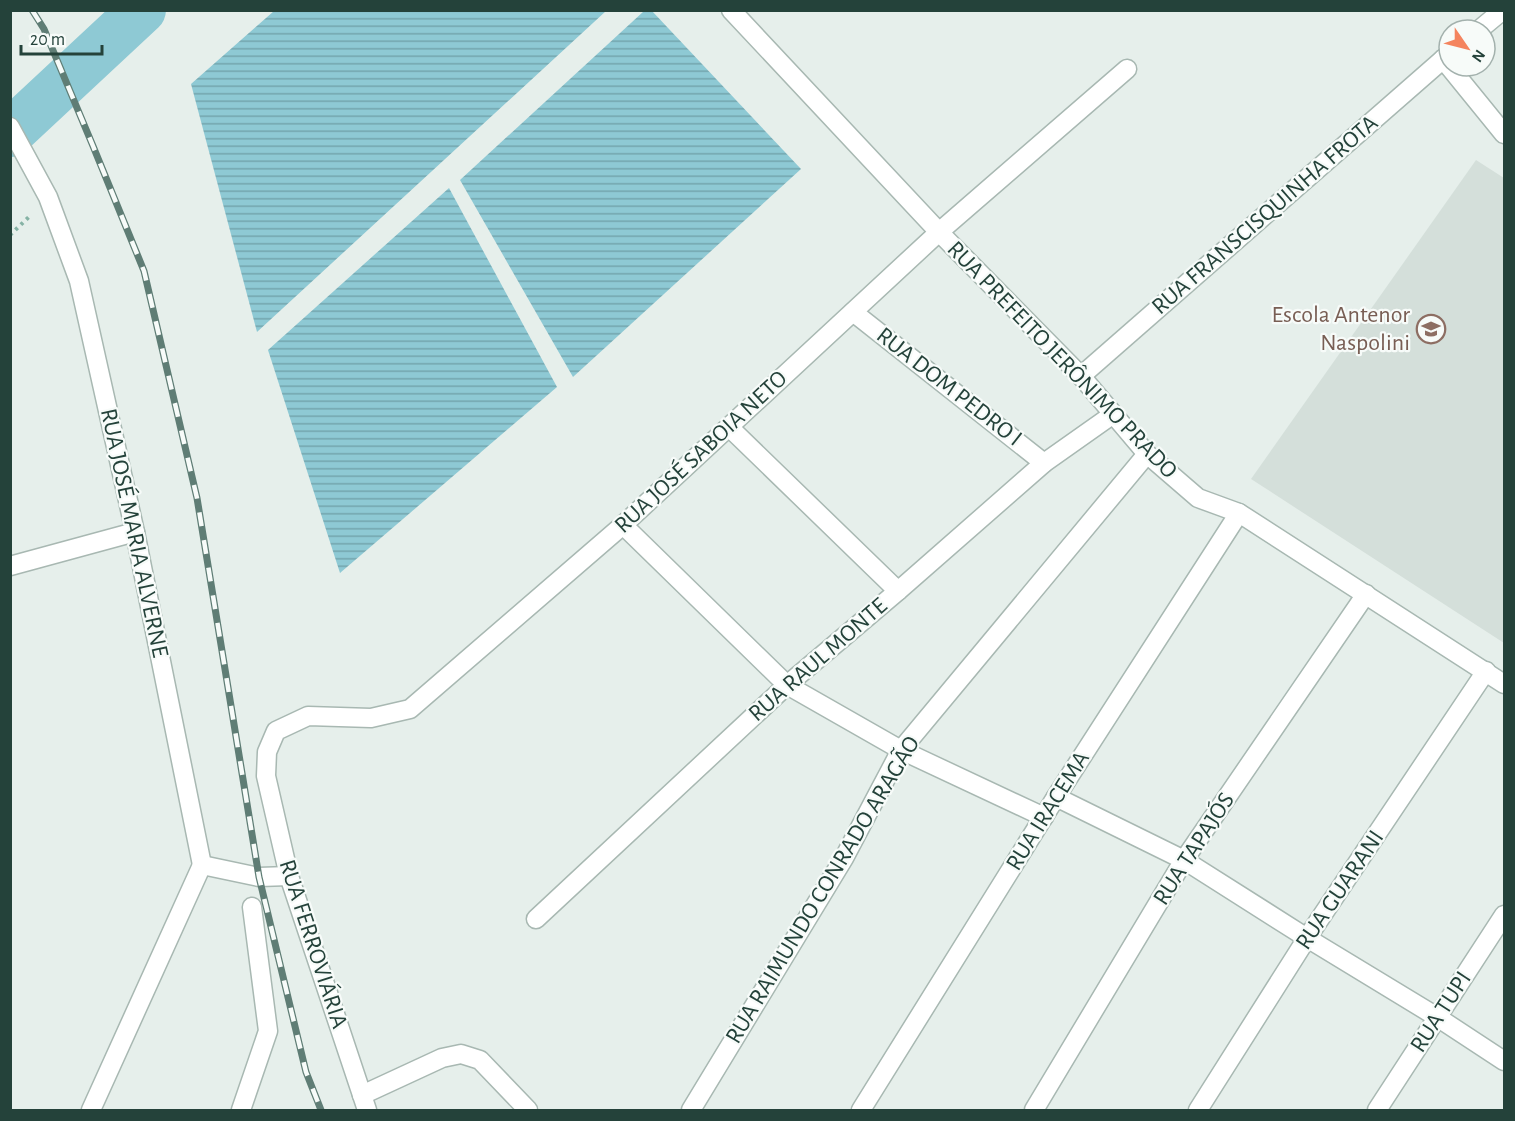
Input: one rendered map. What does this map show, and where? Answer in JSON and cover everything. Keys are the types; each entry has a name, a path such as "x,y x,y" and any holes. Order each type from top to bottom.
{"street":[{"name":"RUA PREFEITO JERÔNIMO PRADO","path":"731,10 939,232 1081,376 1147,454 1198,498 1239,513 1504,684"},
{"name":"RUA FRANSCISQUINHA FROTA","path":"1081,376 1437,65"},
{"name":"RUA JOSÉ SABOIA NETO","path":"266,776 267,752 276,731 308,716 370,718 410,709 623,525 939,232 1127,69"},
{"path":"1462,78 1504,134"},
{"name":"RUA JOSÉ MARIA ALVERNE","path":"10,127 48,197 79,281 135,532 202,865"},
{"name":"RUA DOM PEDRO I","path":"854,312 1044,463"},
{"name":"RUA RAUL MONTE","path":"536,919 787,685 1044,463 1112,415"},
{"path":"729,427 898,591"},
{"name":"RUA RAIMUNDO CONRADO ARAGÃO","path":"691,1110 844,858 901,750 1147,454"},
{"name":"RUA IRACEMA","path":"861,1110 1056,797 1239,513"},
{"path":"623,525 787,685 901,750 1044,817"},
{"path":"10,566 135,532"},
{"name":"RUA TAPAJÓS","path":"1034,1110 1184,860 1366,594"},
{"name":"RUA GUARANI","path":"1198,1110 1307,938 1486,671"},
{"name":"RUA FERROVIÁRIA","path":"266,776 289,876 364,1103"},
{"path":"1056,797 1184,860 1504,1061"},
{"path":"91,1110 202,865 259,877 289,876"},
{"path":"241,1110 268,1031 252,907"},
{"name":"RUA TUPI","path":"1377,1110 1504,915"},
{"path":"364,1103 442,1058 461,1054 480,1060 528,1110"}],"shaded area":[{"name":"Escola Antenor Naspolini","path":"1476,160 1504,178 1504,643 1251,479"}],"water":[{"path":"275,10 606,11 257,332 191,84"},
{"path":"644,11 652,11 801,169 573,377 460,180"},
{"path":"449,188 557,387 340,573 268,350"}],"waterway":[{"path":"10,133 142,10"}],"railway":[{"path":"32,10 44,29 144,271 197,498 259,877 306,1072 321,1110"}],"place":[{"name":"Escola Antenor Naspolini","path":"1431,329"}]}
